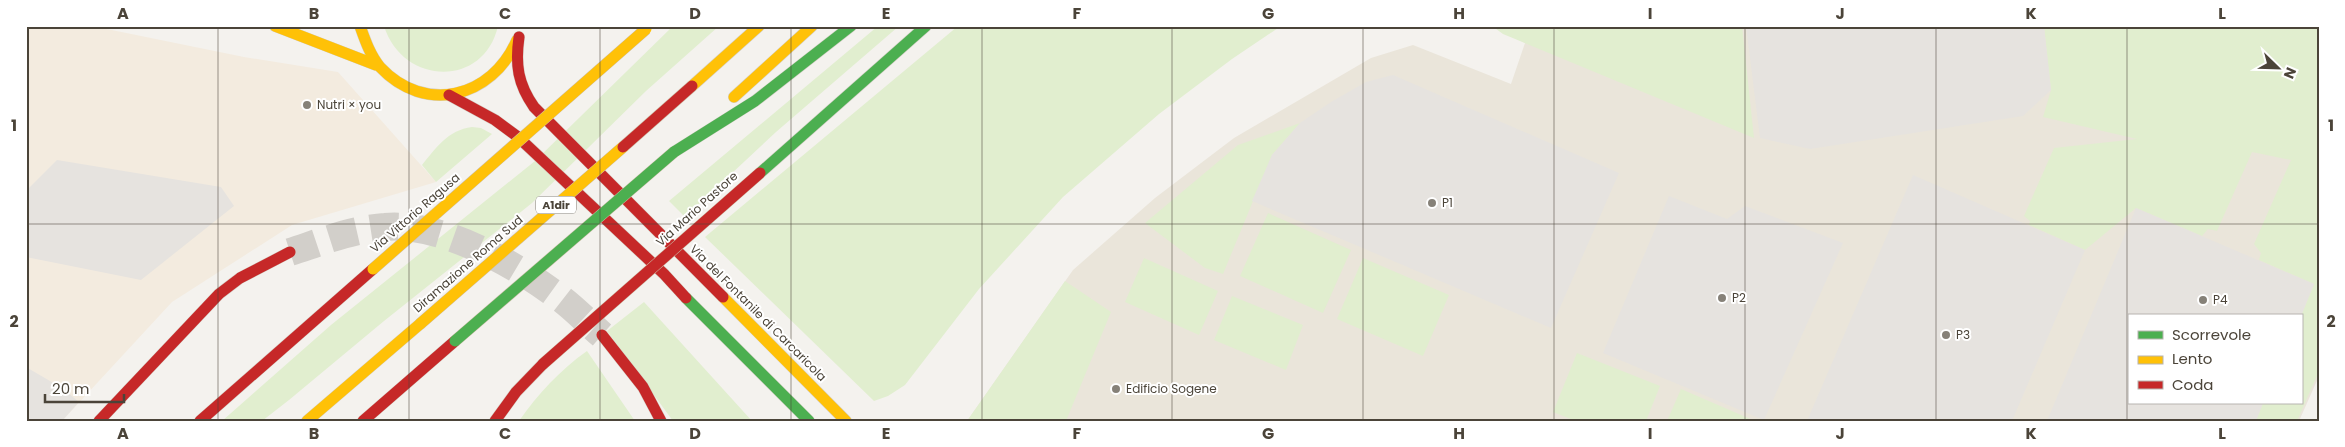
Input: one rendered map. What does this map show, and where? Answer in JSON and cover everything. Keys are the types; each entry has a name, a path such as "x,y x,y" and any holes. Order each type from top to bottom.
{"main road":[{"path":"275,26 376,65"},
{"path":"360,26 364,44 376,65 396,83 422,94 449,95 472,89 492,77 509,59 520,32"},
{"name":"Diramazione Roma Sud","path":"307,421 759,26"},
{"name":"A1dir","path":"363,421 674,152 812,26"},
{"path":"674,152 755,101 851,26"},
{"name":"Via Mario Pastore","path":"495,421 516,392 543,364 926,26"},
{"name":"Via Vittorio Ragusa","path":"200,421 647,27"},
{"name":"Via del Fontanile di Carcaricola","path":"520,32 516,66 519,83 534,107 846,421"},
{"path":"449,95 495,120 518,137 664,274 699,313 809,421"},
{"path":"99,421 218,294 240,278 290,252"},
{"path":"602,335 643,387 661,421"}],"shaded area":[{"path":"26,26 92,26 244,57 338,72 436,182 292,225 172,302 62,421 26,421"},
{"path":"1492,26 2319,26 2319,376 2299,421 967,421 1073,270 1155,198 1234,138 1371,58 1413,45 1511,84 1525,43"},
{"path":"1746,26 2044,26 2051,90 2023,116 1810,149 1760,138"},
{"name":"P1","path":"1393,75 1619,173 1551,328 1252,201 1272,155 1300,123 1366,82"},
{"path":"57,160 221,187 234,206 141,280 26,257 26,191"},
{"name":"P3","path":"1913,175 2085,250 2012,421 1807,421"},
{"name":"P2","path":"1669,196 1727,219 1745,206 1843,243 1764,420 1603,353"},
{"name":"P4","path":"2136,208 2314,284 2302,314 2128,314 2128,404 2263,404 2256,421 2047,421"},
{"path":"26,367 62,388 79,402 62,421 26,421"}],"green space":[{"path":"384,26 498,26 490,46 477,61 461,69 443,72 425,69 408,60 394,46"},
{"path":"673,26 719,26 646,91 532,203 384,321 289,400 262,421 222,421 331,325 535,161"},
{"path":"878,26 899,26 776,132 685,217 669,201"},
{"path":"958,26 1281,26 1232,59 1159,114 1063,197 979,289 905,385 888,396 874,401 705,237"},
{"path":"1492,26 1742,26 1754,138 1503,34"},
{"path":"2044,26 2319,26 2319,371 2297,421 2256,421 2263,404 2302,404 2302,314 2314,284 2259,260 2261,253 2254,244 2291,160 2252,152 2217,231 2208,229 2202,236 2136,208 2085,250 2029,225 2030,221 2024,216 2054,148 2137,139 2043,117 2051,90"},
{"path":"1300,123 1272,155 1223,274 1205,268 1145,223 1238,145"},
{"path":"472,127 481,128 492,134 436,182 422,165 449,136"},
{"path":"1268,213 1351,250 1323,313 1240,276"},
{"path":"1144,258 1218,291 1199,335 1125,302"},
{"path":"1363,258 1449,295 1423,356 1337,319"},
{"path":"1065,281 1111,312 1066,421 967,421"},
{"path":"1232,296 1303,325 1286,370 1214,340"},
{"path":"644,302 752,421 673,421 607,331"},
{"path":"587,351 635,421 519,421 550,383"},
{"path":"1577,353 1660,386 1646,421 1576,421 1553,412"},
{"path":"1681,389 1755,421 1667,421"}],"tunnel":[{"path":"290,252 337,236 373,228 406,227 429,231 475,247 519,270 562,299 602,335"}],"traffic: fast":[{"path":"674,152 755,101 851,26"},
{"path":"760,173 926,26"},
{"path":"455,341 674,152"},
{"path":"686,298 809,421"}],"traffic: slow":[{"path":"275,26 376,65"},
{"path":"360,26 366,42 380,67 398,82 417,91 437,95 456,93 475,87 506,60 517,40"},
{"path":"692,86 759,26"},
{"path":"734,97 812,26"},
{"path":"373,269 646,29"},
{"path":"420,324 623,147"},
{"path":"723,297 846,421"},
{"path":"307,421 420,324"}],"traffic: jam":[{"path":"519,37 517,57 519,74 524,90 534,107 723,297"},
{"path":"623,147 692,86"},
{"path":"449,95 495,120 518,137 664,274 686,298"},
{"path":"543,364 760,173"},
{"path":"99,421 219,294 240,278 290,252"},
{"path":"200,421 373,269"},
{"path":"602,335 643,387 661,421"},
{"path":"363,421 455,341"},
{"path":"495,421 516,392 543,364"}],"place":[{"name":"Nutri × you","path":"307,105"},
{"name":"P1","path":"1432,203"},
{"name":"P2","path":"1722,298"},
{"name":"P4","path":"2203,300"},
{"name":"P3","path":"1946,335"},
{"name":"Edificio Sogene","path":"1116,389"}]}
